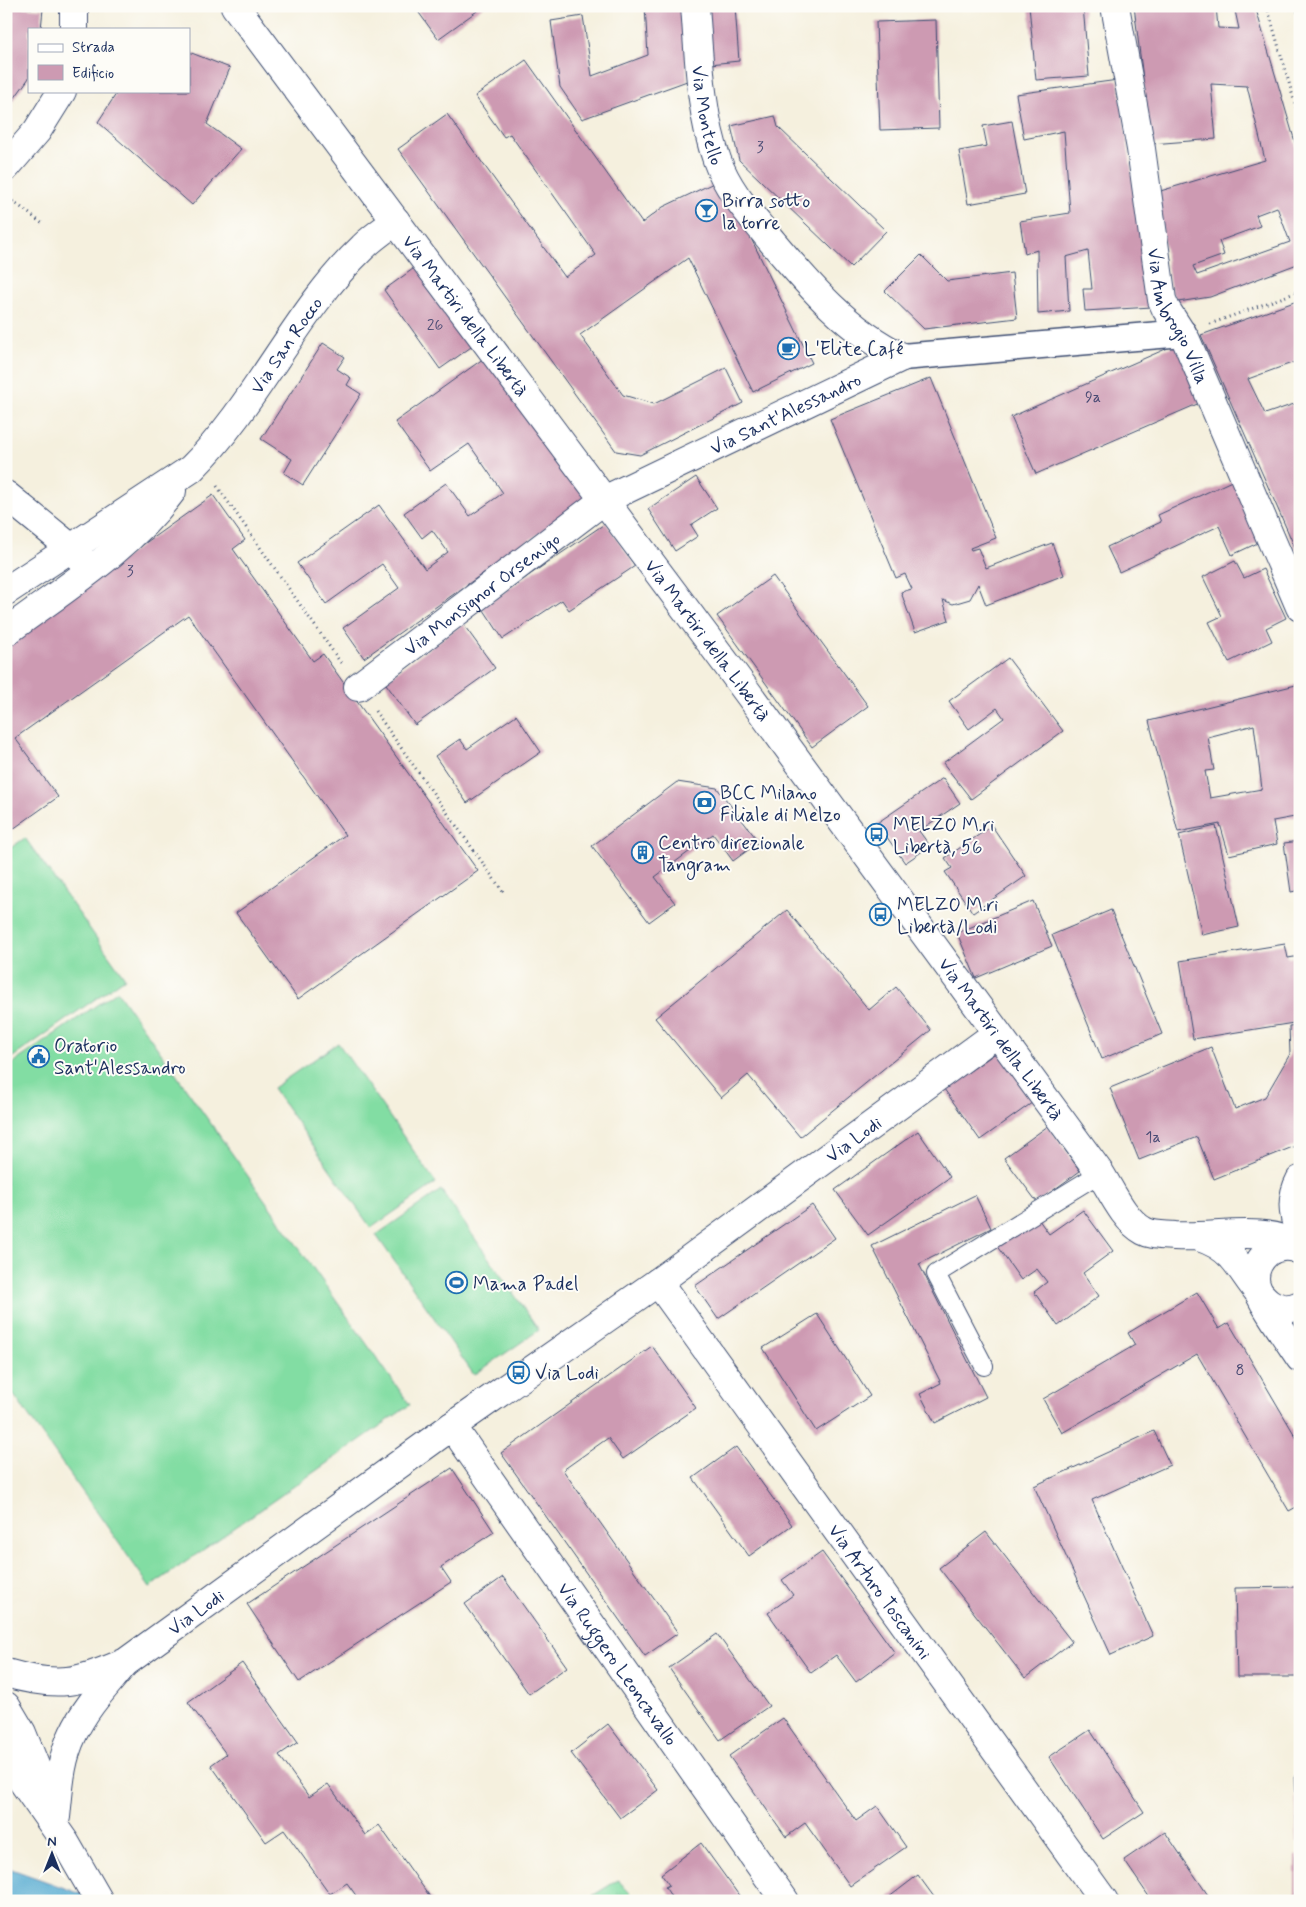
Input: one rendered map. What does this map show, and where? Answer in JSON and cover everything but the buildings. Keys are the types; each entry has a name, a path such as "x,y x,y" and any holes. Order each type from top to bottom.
{"street":[{"path":"74,6 74,28"},
{"name":"Via Martiri della Libertà","path":"235,6 734,674 996,1034 1100,1173 1121,1206 1144,1230 1161,1235 1199,1238"},
{"name":"Via Montello","path":"695,6 708,124 717,160 726,181 741,204 775,245 844,319 877,344 902,357"},
{"name":"Via Ambrogio Villa","path":"1116,6 1140,149 1162,300 1183,333 1300,607"},
{"path":"6,167 37,131 61,92"},
{"name":"Via San Rocco","path":"6,632 120,548 146,524 246,401 334,280 363,247 396,221"},
{"name":"Via Sant'Alessandro","path":"604,500 902,357 1183,333"},
{"name":"Via San Rocco","path":"6,591 191,469"},
{"path":"6,495 70,547 88,572"},
{"name":"Via Monsignor Orsenigo","path":"358,687 604,500"},
{"name":"Via Lodi","path":"6,1673 42,1681 74,1681 93,1677 126,1662 452,1426 658,1282 996,1034"},
{"path":"1300,1180 1294,1199 1294,1211 1300,1233"},
{"path":"1199,1238 1259,1235 1286,1240 1300,1248"},
{"path":"1199,1238 1217,1244 1229,1254 1266,1301 1276,1307 1287,1309 1300,1305"},
{"path":"1300,1248 1287,1246 1278,1248 1262,1258 1255,1276 1260,1294 1300,1358"},
{"name":"Via Arturo Toscanini","path":"658,1282 1104,1901"},
{"name":"Via Ruggero Leoncavallo","path":"452,1426 785,1901"},
{"name":"Via Lodi","path":"60,1830 60,1775 73,1733 89,1708 126,1662"},
{"path":"6,1706 22,1733 60,1830 99,1901"},
{"path":"6,1758 60,1830"}],"lane":[{"path":"984,1366 936,1274 1100,1173"}],"path":[{"path":"1267,6 1300,121"},
{"path":"6,196 44,225"},
{"path":"1183,333 1300,292"},
{"path":"191,469 358,687 504,893"}],"green space":[{"path":"25,838 125,978 6,1062 6,851"},
{"path":"117,991 410,1405 150,1587 6,1384 6,1068"},
{"path":"338,1043 436,1183 371,1228 273,1088"},
{"name":"Mama Padel","path":"441,1190 539,1330 474,1375 376,1235"},
{"path":"618,1880 637,1901 584,1901"}],"water":[{"path":"6,1867 101,1901 6,1901"}],"place":[{"name":"Birra sotto la torre","path":"706,211"},
{"name":"L'Elite Café","path":"788,348"},
{"name":"BCC Milano Filiale di Melzo","path":"704,803"},
{"name":"MELZO M.ri Libertà, 56","path":"877,835"},
{"name":"Centro direzionale Tangram","path":"642,853"},
{"name":"MELZO M.ri Libertà/Lodi","path":"881,915"},
{"name":"Oratorio Sant'Alessandro","path":"38,1056"},
{"name":"Mama Padel","path":"457,1283"},
{"name":"Via Lodi","path":"519,1372"}]}
